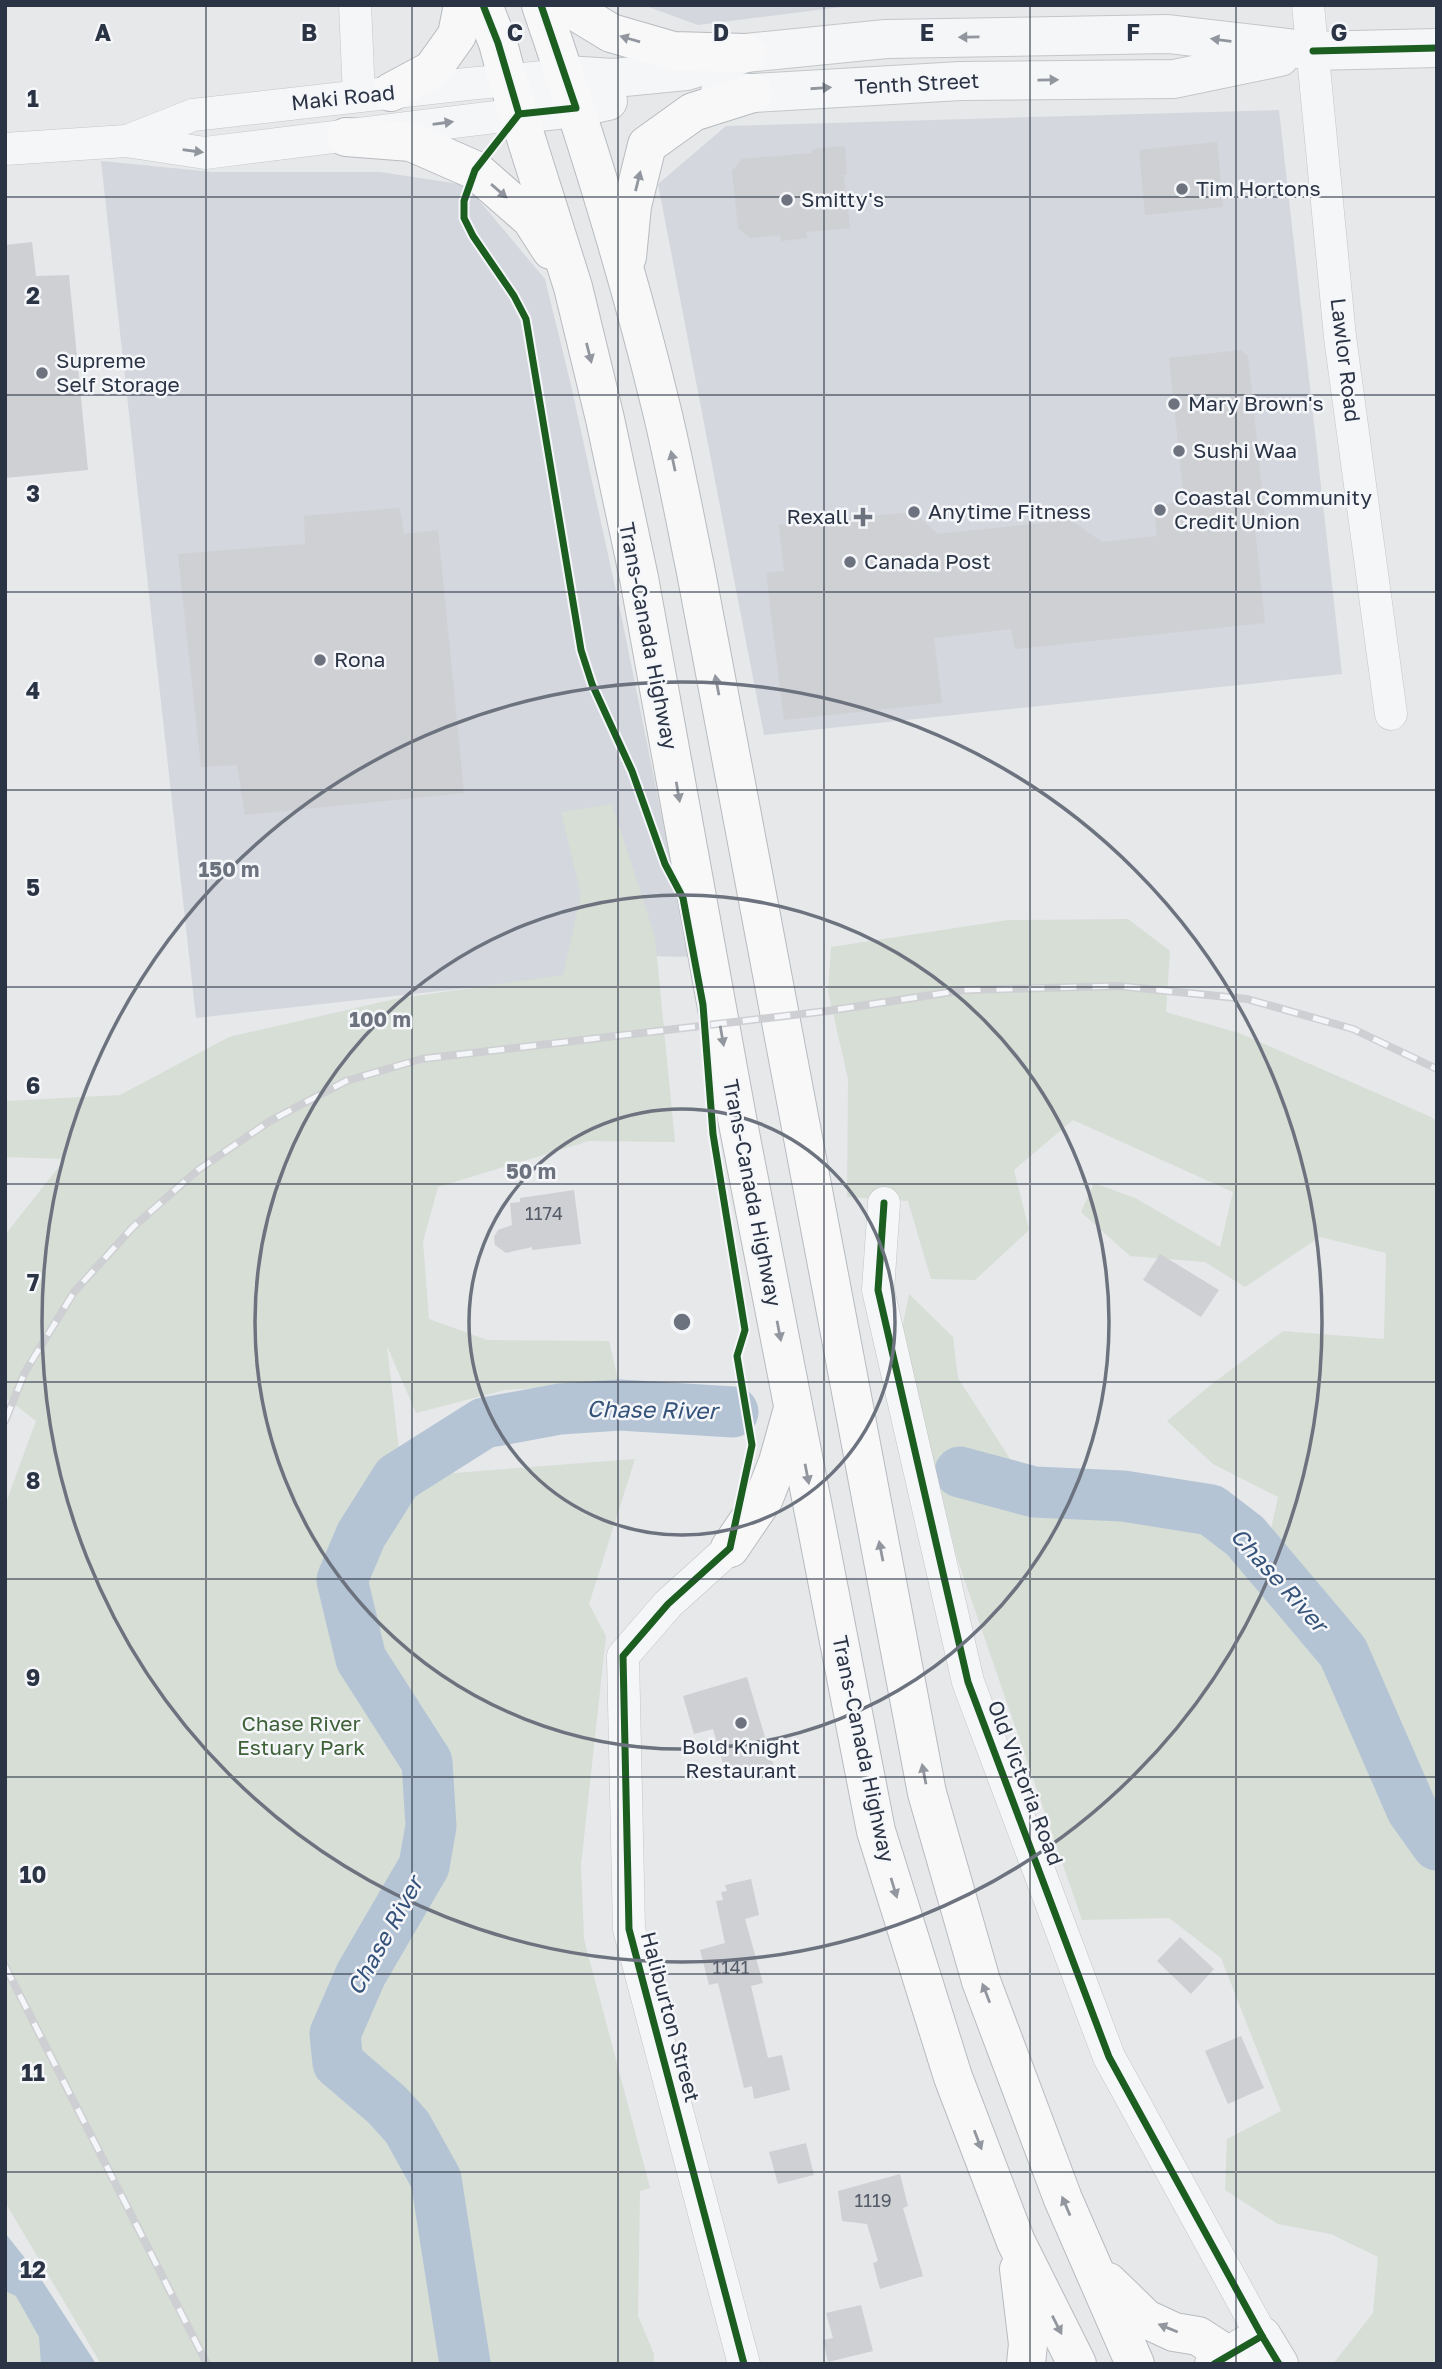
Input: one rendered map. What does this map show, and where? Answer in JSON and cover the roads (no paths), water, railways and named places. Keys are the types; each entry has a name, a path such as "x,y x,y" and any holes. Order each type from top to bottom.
{"highway":[{"path":"375,94 432,70 457,35 463,5"},
{"name":"Trans-Canada Highway","path":"482,5 498,43 573,287 605,419 639,578 735,1105 876,1830 953,2077 1016,2242 1077,2364"},
{"path":"541,5 571,91 626,273 662,408 695,568 927,1793 981,1981 1063,2199 1135,2364"},
{"path":"565,5 611,33 673,51 746,53"},
{"path":"626,273 632,206 647,145 693,112 753,93"},
{"path":"346,137 411,142 475,170 531,219 573,287"},
{"path":"730,1548 764,1497 778,1462 794,1407"},
{"path":"1016,2242 1028,2344 1026,2364"},
{"path":"1094,2268 1146,2319 1174,2332 1199,2336 1222,2360"}],"street":[{"path":"355,5 375,94"},
{"name":"Lawlor Road","path":"1308,5 1340,337 1391,714"},
{"name":"Tenth Street","path":"513,97 571,91 614,78 686,71 746,53 886,39 1168,34 1313,51 1437,48"},
{"name":"Tenth Street","path":"571,91 633,98 703,92 753,93 961,81 1174,79 1313,51"},
{"name":"Maki Road","path":"126,141 193,115 375,94 513,97"},
{"name":"Maki Road","path":"5,149 126,141 205,153 346,137 513,97"},
{"name":"Old Victoria Road","path":"884,1203 878,1290 968,1682 1109,2057 1270,2350 1222,2360"},
{"name":"Haliburton Street","path":"730,1548 668,1604 623,1656 629,1929 744,2364"}],"water":[{"path":"5,2233 39,2276 96,2364 41,2364 39,2337 16,2296 5,2291"}],"waterway":[{"name":"Chase River","path":"465,2364 436,2179 407,2127 387,2105 338,2063 335,2034 361,1974 424,1866 431,1826 427,1762 361,1659 342,1580 361,1535 397,1478 484,1423 560,1409 620,1405 733,1412"},
{"name":"Chase River","path":"960,1472 1034,1492 1123,1496 1211,1510 1245,1536 1343,1652 1412,1810 1437,1845"}],"railway":[{"path":"5,1421 25,1372 74,1292 133,1227 198,1170 270,1121 346,1081 421,1059 827,1011 964,990 1119,986 1247,999 1353,1029 1437,1069"},
{"path":"5,1966 207,2364"}],"place":[{"name":"Tim Hortons","path":"1182,189"},
{"name":"Smitty's","path":"787,200"},
{"name":"Supreme Self Storage","path":"42,373"},
{"name":"Mary Brown's","path":"1174,404"},
{"name":"Sushi Waa","path":"1179,451"},
{"name":"Coastal Community Credit Union","path":"1160,510"},
{"name":"Anytime Fitness","path":"914,512"},
{"name":"Rexall","path":"863,517"},
{"name":"Canada Post","path":"850,562"},
{"name":"Rona","path":"320,660"},
{"name":"Bold Knight Restaurant","path":"741,1723"}],"park label":[{"name":"Chase River Estuary Park","path":"301,1736"}]}
